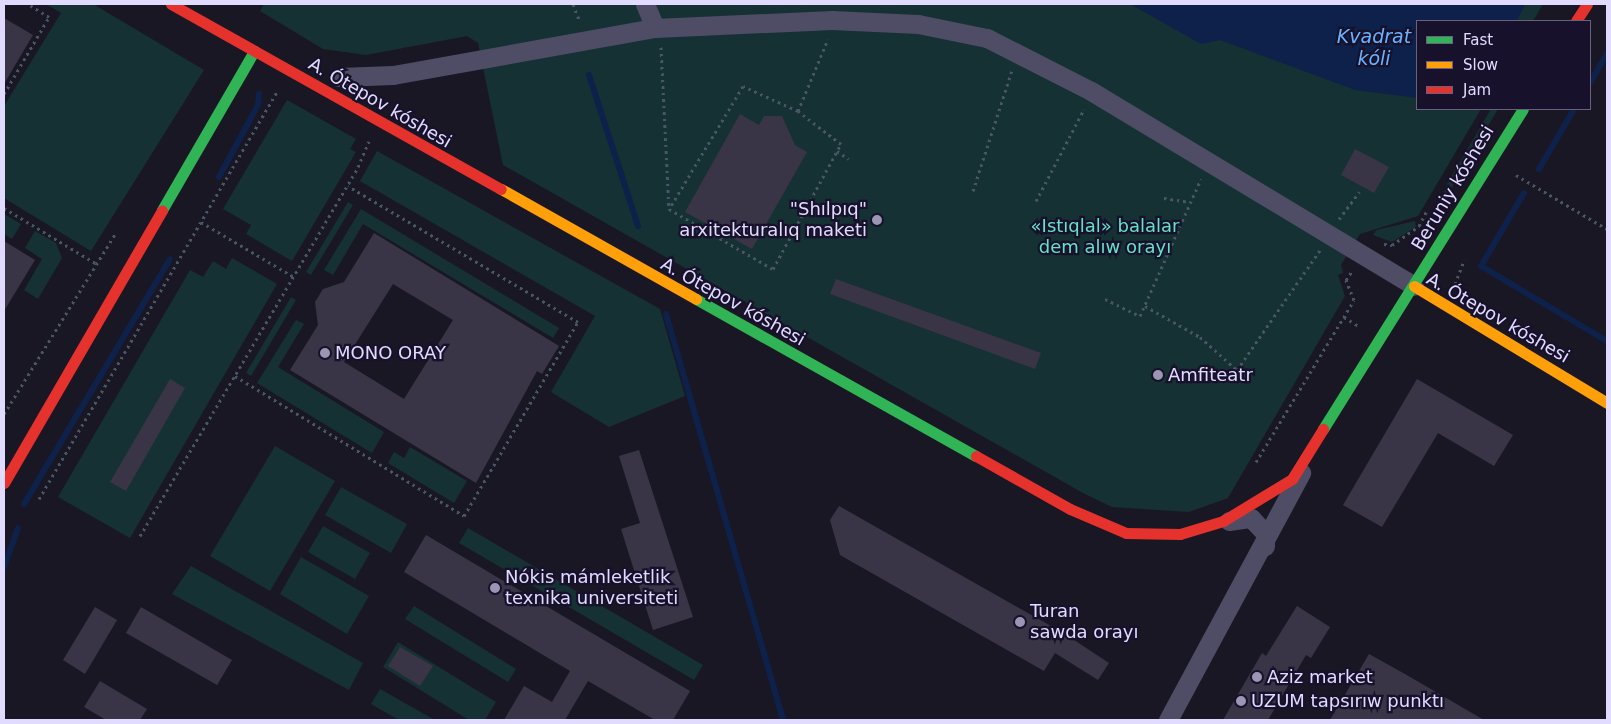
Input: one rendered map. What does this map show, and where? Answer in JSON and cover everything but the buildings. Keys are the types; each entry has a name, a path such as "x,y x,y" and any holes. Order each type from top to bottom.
{"main road":[{"name":"A. Ótepov kóshesi","path":"171,4 1070,509 1126,533 1180,534 1223,521 1292,480 1308,458 1414,286 1607,402"},
{"path":"1577,20 1587,4"},
{"path":"4,483 254,52"},
{"name":"Beruniy kóshesi","path":"1414,286 1521,110"}],"street":[{"path":"644,4 655,28"},
{"path":"339,77 393,75 655,28 832,20 918,24 987,38 1093,92 1414,286"},
{"path":"1168,720 1265,546 1308,458"},
{"path":"1223,521 1251,518 1260,525 1265,546"}],"path":[{"path":"4,94 49,17 28,4"},
{"path":"798,111 832,20"},
{"path":"655,28 661,47 669,209"},
{"path":"973,191 1017,54"},
{"path":"743,86 798,111 841,144 773,269 669,209 743,86"},
{"path":"39,499 279,87"},
{"path":"1036,201 1093,92"},
{"path":"140,536 348,186 368,142"},
{"path":"837,151 849,159"},
{"path":"1105,299 1140,316 1188,202 1210,161"},
{"path":"1516,175 1607,229"},
{"path":"235,376 464,516 578,322 348,186"},
{"path":"1144,306 1200,337 1238,370 1312,266 1327,234 1359,192"},
{"path":"1164,198 1188,202"},
{"path":"4,208 97,264"},
{"path":"1377,243 1392,245 1419,226 1426,212"},
{"path":"201,222 294,276"},
{"path":"4,414 116,233"},
{"path":"1256,462 1354,300 1346,280"},
{"path":"1344,317 1365,330"}],"green space":[{"path":"46,4 93,4 204,70 91,251 4,198 4,106 61,13"},
{"name":"«Istıqlal» balalar dem alıw orayı","path":"264,4 1543,4 1534,20 1416,20 1416,110 1480,110 1418,216 1360,234 1341,265 1343,273 1338,275 1345,296 1228,498 1189,512 1112,507 1083,493 503,165 478,43 467,36 366,55 323,49 260,11"},
{"path":"287,100 356,139 350,149 356,152 292,261 246,234 251,225 223,209"},
{"path":"1490,110 1497,110 1436,214 1447,184"},
{"path":"377,151 660,309 685,396 609,427 551,392 595,316 360,181"},
{"path":"348,202 353,205 311,275 306,272"},
{"path":"361,209 559,328 553,338 363,224 333,275 324,270"},
{"path":"4,214 21,224 12,239 4,234"},
{"path":"1415,221 1416,227 1392,242 1373,235 1376,230"},
{"path":"35,231 56,243 62,258 38,299 24,290 42,259 25,248"},
{"path":"232,258 277,284 130,538 58,497 190,270 203,277 213,261 226,269"},
{"path":"291,297 296,300 251,376 246,373"},
{"path":"296,320 304,324 278,367 384,432 372,453 257,383"},
{"path":"275,446 335,481 270,591 210,556"},
{"path":"410,447 467,481 454,503 388,463 394,452 404,458"},
{"path":"341,487 407,524 391,553 325,515"},
{"path":"323,526 370,553 355,579 308,552"},
{"path":"468,528 703,665 694,680 459,543"},
{"path":"301,557 369,596 347,634 280,594"},
{"path":"191,566 363,663 349,690 172,594"},
{"path":"414,606 516,669 508,682 405,619"},
{"path":"398,642 496,702 485,720 469,720 383,667"},
{"path":"380,689 435,720 399,720 371,704"}],"water":[{"name":"Kvadrat kóli","path":"1130,4 1525,4 1517,20 1416,20 1416,98 1355,90 1220,40 1201,44"}],"waterway":[{"path":"1591,81 1607,53"},
{"path":"589,75 638,226"},
{"path":"219,177 258,105 259,94"},
{"path":"1539,169 1573,110"},
{"path":"1524,193 1481,266 1607,341"},
{"path":"24,504 170,259"},
{"path":"666,314 783,720"},
{"path":"4,567 18,528"}],"traffic: fast":[{"path":"162,210 254,51"},
{"path":"1323,429 1522,110"},
{"path":"696,299 976,456"}],"traffic: slow":[{"path":"501,189 696,299"},
{"path":"1414,286 1607,403"}],"traffic: jam":[{"path":"171,4 501,189"},
{"path":"1577,20 1587,4"},
{"path":"4,483 162,210"},
{"path":"976,456 1070,509 1126,533 1180,534 1223,521 1292,479 1323,429"}],"place":[{"name":"\"Shılpıq\" arxitekturalıq maketi","path":"877,220"},
{"name":"MONO ORAY","path":"325,353"},
{"name":"Amfiteatr","path":"1158,375"},
{"name":"Nókis mámleketlik texnika universiteti","path":"495,588"},
{"name":"Turan sawda orayı","path":"1020,622"},
{"name":"Aziz market","path":"1257,677"},
{"name":"UZUM tapsırıw punktı","path":"1241,701"}]}
